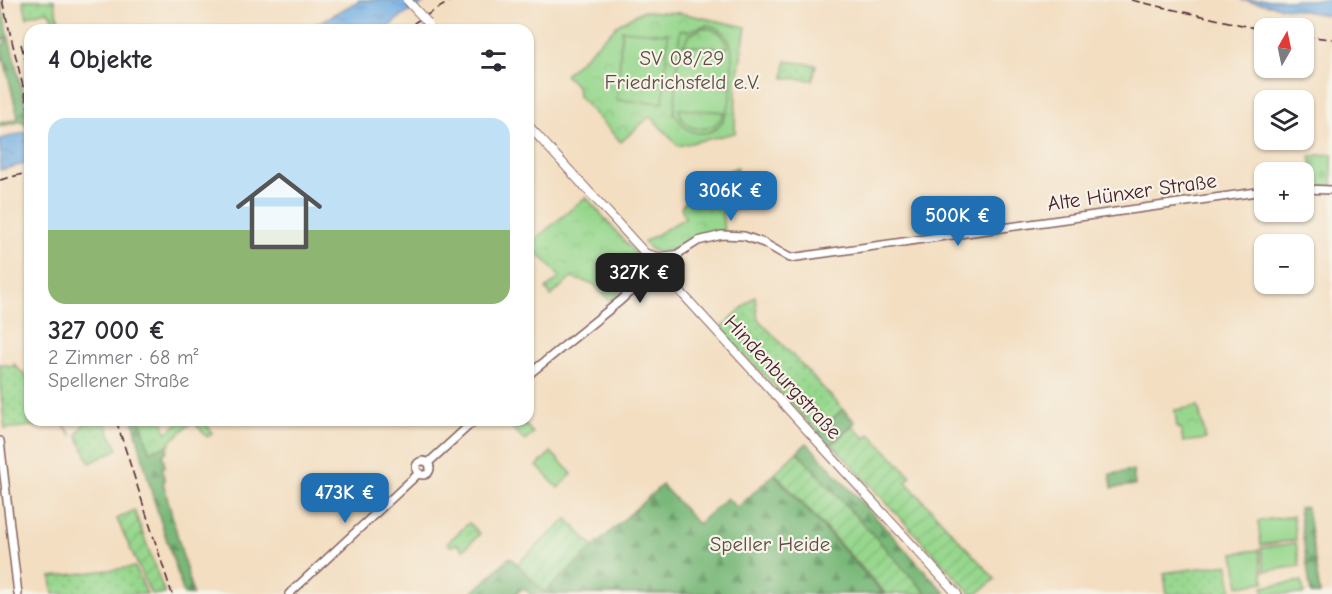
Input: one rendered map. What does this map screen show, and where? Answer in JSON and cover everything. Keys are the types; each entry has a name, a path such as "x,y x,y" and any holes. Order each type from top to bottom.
{"main road":[{"path":"407,0 429,24"},
{"name":"Hindenburgstraße","path":"534,133 959,594"},
{"path":"644,253 659,257 678,255 674,269 676,288"}],"street":[{"path":"1314,189 1332,190"},
{"name":"Alte Hünxer Straße","path":"678,255 698,241 736,235 764,243 790,258 1254,191"},
{"path":"534,370 623,300 670,258 678,255"},
{"path":"289,594 419,473 416,468 419,462 428,463 468,426"},
{"path":"0,441 18,594"}],"green space":[{"path":"0,0 24,99 24,121 0,126 0,123 18,117 4,59 0,60 3,57 0,45 6,43 5,39 0,40"},
{"path":"23,0 54,0 60,24 53,24 51,15 47,11 27,18"},
{"name":"SV 08/29 Friedrichsfeld e.V.","path":"642,11 680,13 746,27 736,86 735,133 678,146 649,117 621,142 578,96 577,86 565,75 620,23"},
{"path":"705,25 716,27 729,40 732,50 730,101 726,113 721,124 713,130 701,133 689,130 674,115 680,30 688,31","holes":["702,28 719,33 728,48 683,45 690,34","679,109 724,112 724,113 714,125 699,129 686,123"]},
{"path":"622,30 668,34 663,103 617,100"},
{"path":"786,61 816,65 813,80 784,78"},
{"path":"1332,154 1332,186 1314,185 1314,162 1311,162 1310,156"},
{"path":"737,167 739,180 721,183 725,211 722,212 724,231 704,235 671,251 660,253 650,249 644,242 685,218 681,207 691,195 693,198 719,176"},
{"path":"739,181 743,209 726,211 721,183"},
{"path":"586,197 647,267 636,281 610,301 594,284 571,278 551,296 546,289 560,277 538,253 534,257 534,240"},
{"path":"755,296 758,319 843,409 818,432 720,329"},
{"path":"0,364 17,367 24,375 24,426 34,426 5,429"},
{"path":"1198,406 1206,439 1183,442 1181,428 1177,428 1175,410"},
{"path":"843,409 855,422 830,445 818,433"},
{"path":"82,426 107,426 118,449 90,463 77,435"},
{"path":"135,426 143,426 149,451 168,446 168,450 163,455 165,467 162,468 165,481 163,482 193,594 184,594 152,494"},
{"path":"143,426 164,426 166,433 175,426 188,426 169,443 170,445 149,451"},
{"path":"197,426 208,426 212,433 207,437"},
{"path":"511,426 527,426 533,433 525,441"},
{"path":"853,426 865,438 870,434 911,476 906,482 995,579 977,594 971,594 832,444"},
{"path":"807,443 946,594 927,594 797,452"},
{"path":"551,452 572,474 558,488 537,466"},
{"path":"797,452 927,594 886,594 775,473"},
{"path":"1133,470 1135,485 1112,488 1110,474"},
{"name":"Speller Heide","path":"774,474 884,594 530,594 523,588 516,594 471,594 510,557 544,592 662,485 698,524 727,498 737,508"},
{"path":"1307,507 1320,594 1311,594 1299,508"},
{"path":"134,510 165,594 151,594 117,519"},
{"path":"1293,516 1296,540 1261,545 1258,521"},
{"path":"567,519 594,548 544,592 517,564"},
{"path":"469,523 480,534 463,550 456,543 452,547 447,543"},
{"path":"1296,543 1300,566 1265,571 1261,548"},
{"path":"1259,550 1264,582 1239,586 1234,553"},
{"path":"1228,564 1232,594 1167,594 1164,573"},
{"path":"135,567 147,594 53,594 51,577"},
{"path":"1302,581 1304,594 1264,594 1263,587"}],"water":[{"path":"360,0 429,0 392,24 317,24"},
{"path":"1241,0 1332,0 1332,16"},
{"path":"24,133 24,164 0,170 0,139"}],"railway":[{"path":"2,0 24,90"},
{"path":"412,24 452,0"},
{"path":"1131,0 1254,28"},
{"path":"1314,37 1332,39"},
{"path":"21,44 24,55"},
{"path":"0,180 24,174"},
{"path":"118,426 172,594"}]}
